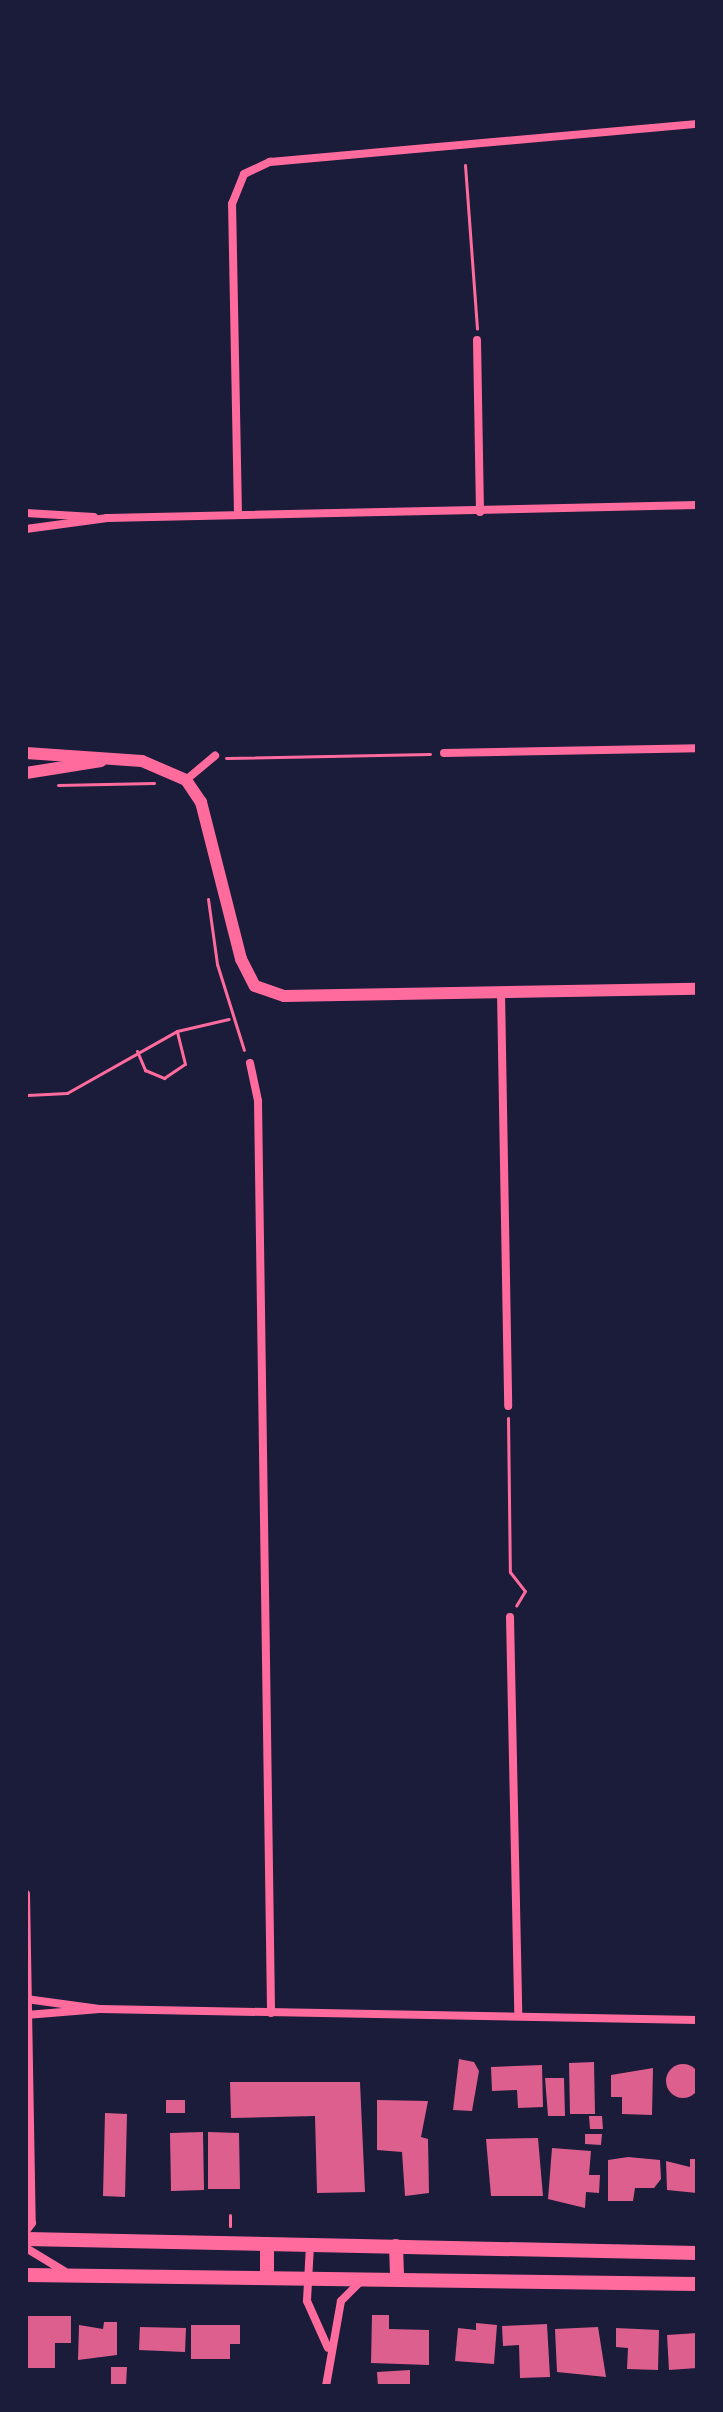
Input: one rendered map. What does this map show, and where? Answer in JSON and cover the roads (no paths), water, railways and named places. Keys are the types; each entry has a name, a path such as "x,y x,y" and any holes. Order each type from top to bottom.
{"main road":[{"path":"26,2239 697,2253"},
{"path":"267,2244 267,2277"},
{"path":"396,2246 397,2279"},
{"path":"26,2275 697,2284"}],"street":[{"path":"238,514 232,204 244,174 270,162 697,124"},
{"path":"477,340 480,512"},
{"path":"26,513 107,518 697,505"},
{"path":"26,529 107,518"},
{"path":"444,753 697,748"},
{"path":"26,753 101,761 142,761 186,780 201,802 241,959 255,986 284,996 697,989"},
{"path":"186,780 215,756"},
{"path":"26,773 101,761"},
{"path":"501,992 508,1406"},
{"path":"250,1063 258,1117 271,2013"},
{"path":"510,1617 518,2013"},
{"path":"26,1894 32,2223 26,2231"},
{"path":"27,1999 100,2009"},
{"path":"28,2015 100,2009 518,2013 697,2020"},
{"path":"310,2245 307,2301 328,2349"},
{"path":"26,2248 43,2265 77,2275"},
{"path":"326,2386 328,2349 341,2301 364,2278"}]}
